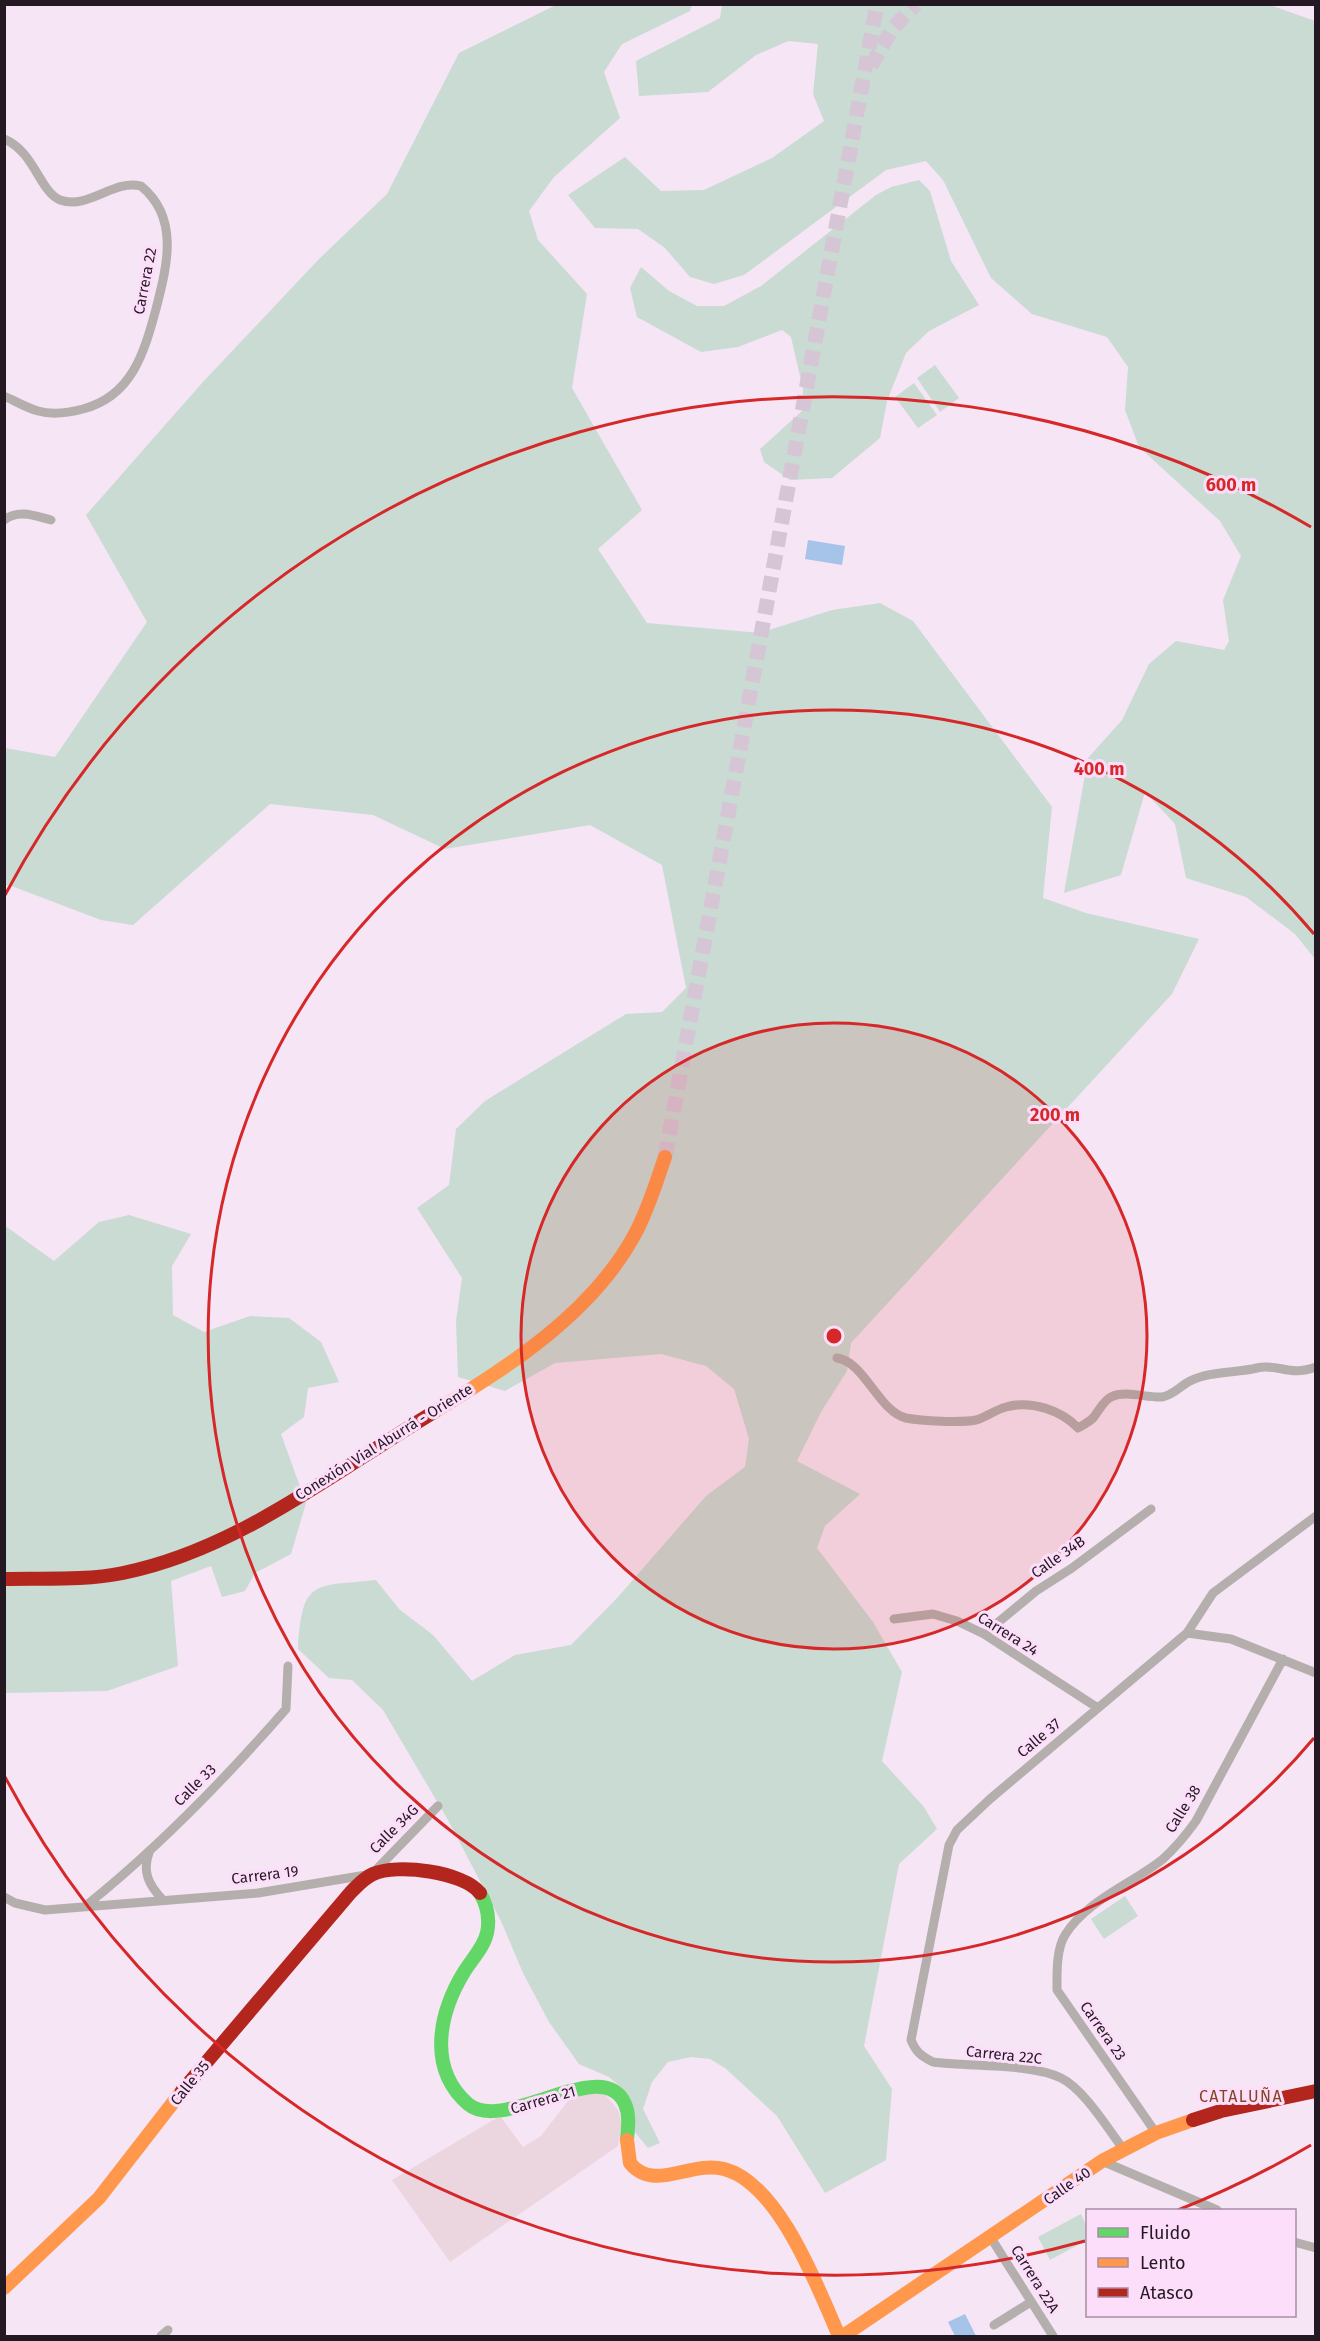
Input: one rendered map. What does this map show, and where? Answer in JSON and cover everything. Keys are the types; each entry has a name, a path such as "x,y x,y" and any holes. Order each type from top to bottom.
{"street":[{"name":"Carrera 22","path":"4,139 28,156 49,190 58,200 77,202 124,185 141,186 150,193 162,213 167,225 168,242 162,288 147,343 128,382 116,393 94,406 67,413 37,411 4,396"},
{"path":"4,520 9,516 26,513 51,520"},
{"name":"Conexión Vial Aburrá - Oriente","path":"4,1579 76,1577 133,1571 195,1552 250,1525 525,1355 591,1294 630,1245 665,1157"},
{"path":"837,1358 852,1365 881,1399 903,1417 973,1420 1006,1407 1026,1407 1050,1409 1067,1417 1078,1428 1092,1419 1105,1401 1112,1396 1163,1397 1175,1392 1189,1381 1209,1375 1270,1367 1286,1372 1316,1367"},
{"name":"Calle 34B","path":"984,1634 1036,1591 1072,1568 1151,1509"},
{"name":"Calle 37","path":"920,2056 911,2040 949,1845 957,1830 1186,1634 1213,1593 1316,1516"},
{"name":"Carrera 24","path":"894,1619 933,1614 957,1621 984,1634 1098,1708"},
{"path":"1186,1634 1210,1634 1231,1639 1316,1673"},
{"name":"Calle 38","path":"1064,1936 1085,1912 1161,1860 1180,1843 1196,1821 1283,1659"},
{"name":"Calle 33","path":"87,1905 152,1848 233,1768 286,1709 288,1666"},
{"name":"Calle 34G","path":"372,1874 438,1806"},
{"path":"152,1848 146,1864 146,1876 162,1899"},
{"name":"Carrera 21","path":"372,1874 404,1871 464,1879 482,1896 486,1909 487,1934 454,1988 443,2011 438,2037 444,2067 462,2100 474,2108 499,2112 564,2092 594,2086 616,2094 628,2110 630,2123 625,2149 634,2170 639,2174 656,2177 700,2166 725,2168 743,2178 779,2214 841,2337"},
{"name":"Carrera 19","path":"4,1897 15,1903 45,1910 258,1893 372,1874"},
{"name":"Calle 35","path":"4,2288 99,2198 190,2080 351,1892 372,1874"},
{"name":"Carrera 23","path":"1064,1936 1057,1966 1057,1990 1156,2133"},
{"name":"Carrera 22C","path":"920,2056 943,2064 1031,2071 1061,2078 1080,2093 1124,2150"},
{"name":"Calle 40","path":"841,2337 1102,2161 1156,2133 1221,2110 1316,2091"},
{"path":"1102,2161 1212,2209"},
{"name":"Carrera 22A","path":"991,2238 1053,2337"},
{"path":"1296,2243 1316,2248"},
{"path":"994,2325 1031,2302"}],"shaded area":[{"path":"556,5 692,5 690,11 622,44 604,72 620,118 554,177 529,211 538,240 587,294 572,388 642,510 598,549 647,623 760,633 832,610 880,603 913,621 1052,807 1043,898 1086,913 1199,939 1172,994 851,1343 847,1371 821,1412 797,1461 860,1494 825,1526 817,1548 873,1622 902,1672 882,1761 924,1807 937,1829 899,1864 864,2046 892,2089 886,2160 825,2193 777,2116 725,2068 710,2059 691,2057 668,2062 652,2082 643,2109 660,2143 648,2148 634,2131 623,2089 609,2077 579,2064 549,2022 523,1973 501,1921 448,1820 383,1710 352,1680 329,1678 298,1649 303,1609 308,1597 316,1590 326,1586 376,1580 399,1609 433,1635 472,1681 515,1655 571,1645 618,1597 706,1496 745,1467 749,1439 734,1389 706,1366 661,1354 555,1363 505,1391 458,1377 456,1321 462,1278 417,1208 449,1185 456,1129 485,1101 626,1014 662,1012 686,988 662,865 590,825 445,849 373,815 270,804 133,925 101,920 9,885 5,886 5,748 55,757 147,622 86,515 202,383 319,259 387,194 459,53"},
{"path":"722,5 1270,5 1315,21 1315,959 1295,934 1246,897 1186,878 1175,824 1145,792 1121,875 1064,893 1088,758 1122,720 1149,664 1176,641 1224,650 1229,641 1223,600 1241,556 1220,521 1139,447 1125,410 1128,367 1107,337 1032,314 991,278 943,180 926,161 886,170 744,275 714,284 690,277 665,248 638,229 595,228 568,195 625,157 661,191 704,190 772,158 824,121 813,94 818,44 788,41 756,55 708,92 639,96 636,61 720,18"},
{"path":"919,180 930,191 951,261 979,305 929,331 906,353 887,401 880,438 832,478 790,480 764,462 760,449 802,411 803,389 791,337 782,330 738,347 701,352 637,317 630,288 641,267 669,291 697,306 724,306 761,286 876,195 891,187"},
{"path":"935,365 959,398 940,412 917,378"},
{"path":"914,383 937,415 918,428 895,397"},
{"path":"129,1215 191,1234 172,1266 173,1315 204,1332 250,1316 289,1318 321,1342 339,1382 308,1388 304,1417 281,1434 306,1503 291,1554 255,1573 245,1591 222,1597 211,1566 171,1581 178,1666 107,1691 5,1693 4,1225 54,1261 99,1222"},
{"path":"1125,1896 1138,1916 1104,1939 1091,1919"},
{"path":"574,2093 604,2093 618,2110 622,2124 618,2146 450,2262 392,2180 500,2116 523,2147 541,2136"},
{"path":"1081,2214 1086,2226 1086,2241 1050,2260 1038,2237"}],"water":[{"path":"808,540 845,546 842,565 805,559"},
{"path":"965,2314 976,2336 955,2336 948,2322"}],"tunnel":[{"path":"665,1157 877,4"},
{"path":"871,66 893,28 916,4"}],"traffic: fast":[{"path":"480,1893 487,1912 487,1933 481,1948 455,1988 443,2022 442,2057 455,2090 468,2104 484,2111 505,2110 575,2090 596,2087 613,2091 627,2108 627,2140"}],"traffic: slow":[{"path":"434,1412 519,1357 546,1336 596,1289 617,1263 635,1234 648,1206 665,1157"},
{"path":"4,2288 99,2198 182,2091"},
{"path":"843,2336 1102,2161 1156,2133 1193,2120"},
{"path":"627,2140 630,2163 640,2172 662,2176 699,2168 724,2169 744,2178 762,2194 779,2215 794,2240 839,2336"}],"traffic: jam":[{"path":"4,1579 108,1576 165,1562 246,1528 323,1483 434,1412"},
{"path":"182,2091 351,1892 373,1874 398,1869 430,1871 460,1880 480,1893"},
{"path":"1193,2120 1221,2111 1316,2091"}],"district":[{"name":"CATALUÑA","path":"1241,2096"}]}
